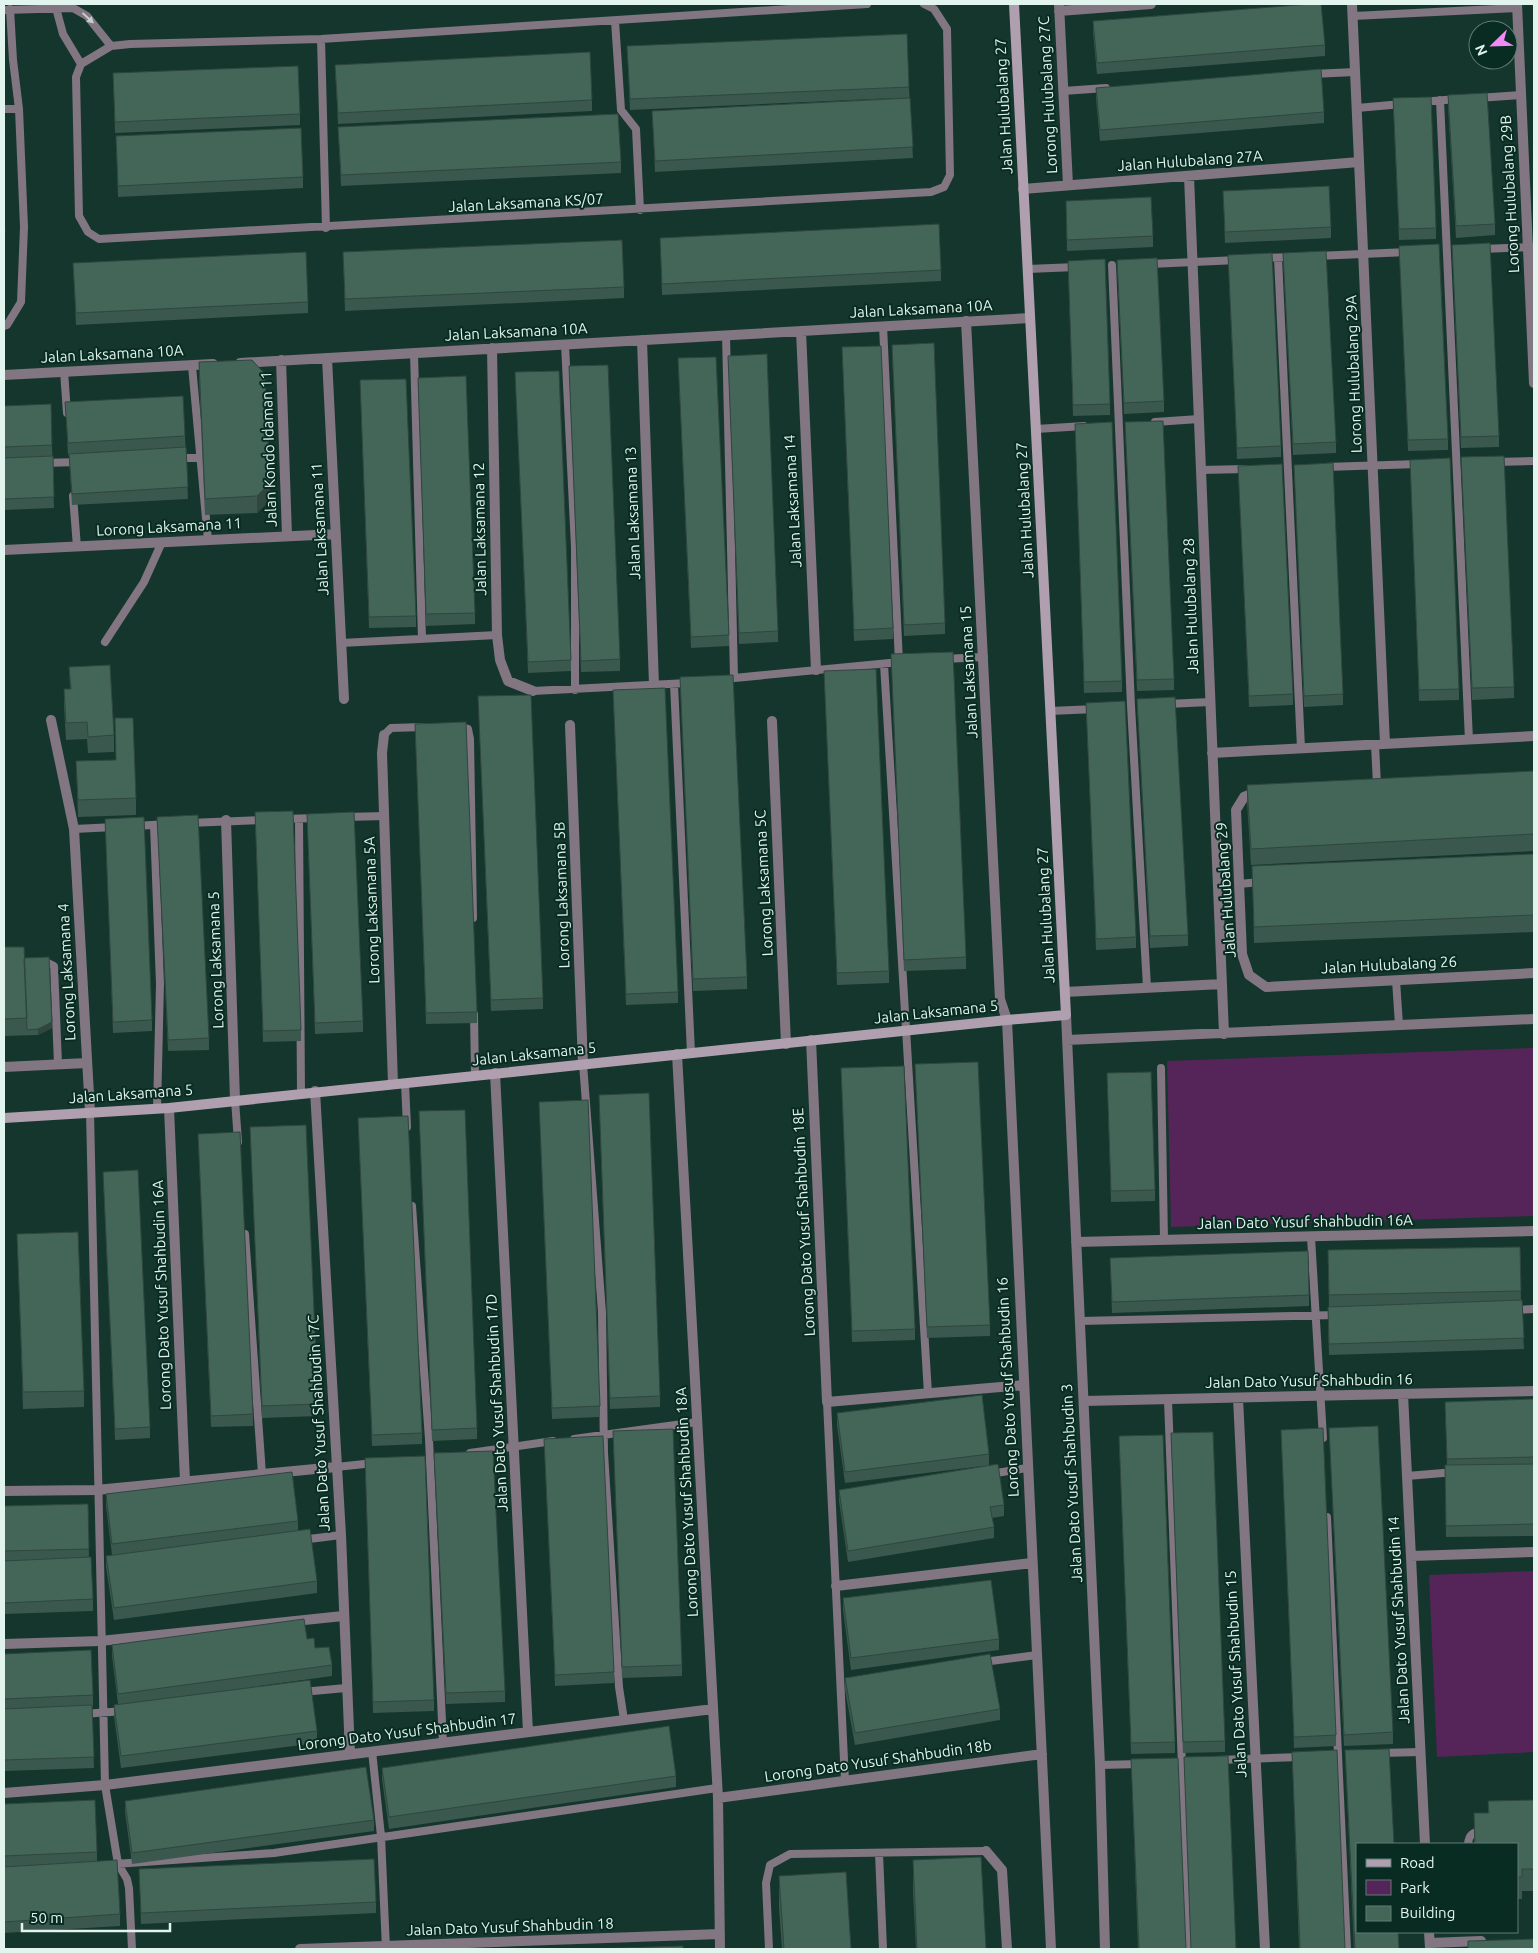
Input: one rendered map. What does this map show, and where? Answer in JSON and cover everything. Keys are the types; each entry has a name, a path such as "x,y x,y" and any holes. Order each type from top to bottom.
{"street":[{"name":"Jalan Hulubalang 27","path":"1014,4 1066,1015"},
{"path":"1059,7 1151,4"},
{"name":"Lorong Hulubalang 29A","path":"1352,4 1372,466 1380,744"},
{"name":"Lorong Hulubalang 29B","path":"1517,6 1531,247 1534,383"},
{"name":"Lorong Hulubalang 27C","path":"1059,7 1068,185"},
{"name":"Jalan Hulubalang 27A","path":"1023,189 1359,162"},
{"name":"Jalan Hulubalang 28","path":"1189,176 1224,1034"},
{"name":"Jalan Laksamana 10A","path":"4,375 1030,318"},
{"name":"Jalan Laksamana 15","path":"966,322 1000,999 1007,1020"},
{"name":"Jalan Laksamana 14","path":"801,331 816,670"},
{"name":"Jalan Laksamana 13","path":"642,340 654,685"},
{"name":"Jalan Laksamana 12","path":"492,348 497,634 500,660 508,681 533,691"},
{"name":"Jalan Laksamana 11","path":"327,358 344,699"},
{"name":"Jalan Kondo Idaman 11","path":"281,360 287,536"},
{"name":"Lorong Laksamana 11","path":"4,550 336,534"},
{"name":"Lorong Laksamana 4","path":"51,720 74,829 90,1112"},
{"name":"Lorong Laksamana 5C","path":"772,721 786,1044"},
{"name":"Lorong Laksamana 5B","path":"570,725 584,1064"},
{"name":"Lorong Laksamana 5A","path":"384,735 382,753 393,1084"},
{"path":"1212,753 1534,736"},
{"name":"Jalan Hulubalang 29","path":"1249,976 1242,954 1236,810 1244,797 1258,791 1268,791"},
{"name":"Lorong Laksamana 5","path":"226,820 235,1100"},
{"name":"Jalan Hulubalang 26","path":"1249,976 1266,987 1534,973"},
{"path":"1065,992 1222,984"},
{"name":"Jalan Laksamana 5","path":"4,1118 169,1108 315,1091 1066,1015"},
{"name":"Jalan Dato Yusuf Shahbudin 3","path":"1066,1015 1100,1765 1105,1949"},
{"path":"1067,1040 1534,1018"},
{"name":"Lorong Dato Yusuf Shahbudin 16","path":"1007,1020 1042,1754"},
{"name":"Lorong Dato Yusuf Shahbudin 18E","path":"811,1040 827,1402"},
{"name":"Lorong Dato Yusuf Shahbudin 18A","path":"677,1054 718,1793 720,1949"},
{"path":"4,1067 87,1063"},
{"name":"Jalan Dato Yusuf Shahbudin 17D","path":"495,1073 528,1732"},
{"name":"Jalan Dato Yusuf Shahbudin 17C","path":"315,1091 341,1535 350,1754"},
{"name":"Lorong Dato Yusuf Shahbudin 16A","path":"169,1108 186,1481"},
{"name":"Jalan Dato Yusuf shahbudin 16A","path":"1076,1242 1534,1231"},
{"path":"827,1402 1023,1386"},
{"name":"Jalan Dato Yusuf Shahbudin 16","path":"1084,1401 1534,1391"},
{"name":"Jalan Dato Yusuf Shahbudin 14","path":"1403,1394 1425,1843"},
{"name":"Jalan Dato Yusuf Shahbudin 15","path":"1238,1398 1265,1949"},
{"path":"4,1491 96,1490 336,1467"},
{"path":"1411,1556 1534,1552"},
{"path":"836,1586 1032,1563"},
{"path":"4,1644 100,1641 343,1616"},
{"name":"Lorong Dato Yusuf Shahbudin 17","path":"4,1793 105,1785 713,1709"},
{"path":"1042,1754 1051,1949"},
{"name":"Lorong Dato Yusuf Shahbudin 18b","path":"718,1793 844,1781 1042,1754"},
{"path":"986,1851 1002,1870 1007,1949"},
{"path":"1429,1933 1430,1946 1496,1941"},
{"name":"Jalan Dato Yusuf Shahbudin 18","path":"300,1949 385,1948 720,1934"}],"lane":[{"path":"56,8 63,34 81,64 111,46 320,39 866,4"},
{"name":"Jalan Laksamana KS/07","path":"81,64 76,77 79,216 88,232 99,239 326,228 931,192 944,187 950,175 948,29 934,9 924,4"},
{"path":"1353,16 1436,8 1517,6"},
{"path":"4,326 7,325 21,302 24,227 19,109 7,10 74,8 88,16 111,46"},
{"path":"615,21 621,110 636,129 640,210"},
{"path":"320,39 326,228"},
{"path":"4,61 13,60"},
{"path":"1306,74 1355,72"},
{"path":"1063,91 1111,87"},
{"path":"1357,108 1521,95"},
{"path":"1440,100 1469,740"},
{"path":"4,109 19,109"},
{"path":"1474,249 1531,247"},
{"path":"1437,251 1456,250"},
{"path":"1139,264 1419,252"},
{"path":"1278,258 1301,748"},
{"path":"1112,265 1131,706 1147,987"},
{"path":"1103,266 1121,265"},
{"path":"1028,269 1084,266"},
{"path":"883,326 898,662"},
{"path":"726,335 734,678"},
{"path":"565,344 575,547 575,690"},
{"path":"414,353 422,639"},
{"path":"192,366 208,540"},
{"path":"64,372 68,426"},
{"path":"1149,422 1199,419"},
{"path":"1110,425 1130,423"},
{"path":"1036,429 1092,426"},
{"path":"69,453 71,472"},
{"path":"172,459 200,458"},
{"path":"1485,462 1534,461"},
{"path":"32,464 88,462"},
{"path":"1447,463 1466,462"},
{"path":"1316,467 1428,464"},
{"path":"1278,468 1297,468"},
{"path":"1201,470 1259,469"},
{"path":"72,490 77,547"},
{"path":"105,642 144,582 162,542"},
{"path":"341,642 497,634"},
{"path":"936,660 984,657"},
{"path":"717,679 908,661"},
{"path":"884,664 928,1394"},
{"path":"533,691 575,690 700,681"},
{"path":"674,684 691,1053"},
{"path":"1161,705 1210,702"},
{"path":"1122,707 1141,706"},
{"path":"1050,711 1104,708"},
{"path":"384,735 391,728 430,727"},
{"path":"449,727 468,729 470,740 473,924"},
{"path":"1377,785 1380,744"},
{"path":"336,818 384,816"},
{"path":"181,823 327,818"},
{"path":"298,819 301,1093"},
{"path":"74,829 172,824"},
{"path":"154,825 160,984 157,1109"},
{"path":"1239,884 1268,882"},
{"path":"29,963 46,962 54,966 58,1064"},
{"path":"1396,980 1399,1025"},
{"path":"474,1002 475,1075"},
{"path":"584,1064 602,1312 604,1453 619,1687 624,1720"},
{"path":"1161,1068 1164,1240"},
{"path":"404,1083 407,1137"},
{"path":"235,1100 239,1155"},
{"path":"90,1112 99,1472 96,1490 105,1785 118,1864 127,1879 129,1888 132,1949"},
{"path":"411,1196 430,1458 443,1743"},
{"path":"244,1228 262,1474"},
{"path":"1311,1237 1323,1446"},
{"path":"1504,1310 1534,1309"},
{"path":"1080,1321 1346,1314"},
{"path":"1168,1400 1189,1949"},
{"path":"827,1402 844,1781"},
{"path":"568,1439 697,1422"},
{"path":"458,1454 559,1440"},
{"path":"421,1459 440,1457"},
{"path":"336,1467 383,1463"},
{"path":"981,1475 1027,1468"},
{"path":"1407,1476 1459,1472"},
{"path":"832,1493 841,1492"},
{"path":"1326,1506 1347,1949"},
{"path":"292,1541 341,1535"},
{"path":"99,1569 108,1567"},
{"path":"972,1663 1037,1655"},
{"path":"840,1681 849,1679"},
{"path":"293,1693 346,1688"},
{"path":"76,1715 132,1710"},
{"path":"372,1751 382,1836 385,1948"},
{"path":"1374,1754 1420,1752"},
{"path":"1329,1756 1347,1755"},
{"path":"1209,1761 1310,1756"},
{"path":"1173,1762 1191,1762"},
{"path":"1100,1765 1145,1764"},
{"path":"108,1865 274,1853 382,1836 718,1793"},
{"path":"1468,1843 1469,1836 1472,1833 1491,1830"},
{"path":"770,1949 766,1883 770,1865 790,1854 986,1851"},
{"path":"879,1853 883,1949"}],"green space":[{"path":"1534,1048 1534,1216 1171,1227 1167,1061"},
{"path":"1534,1571 1534,1752 1437,1757 1429,1575"}],"building":[{"path":"1321,4 1325,45 1097,63 1093,21"},
{"path":"907,34 909,87 630,99 627,46"},
{"path":"590,52 592,100 338,113 335,65"},
{"path":"298,66 300,114 115,122 113,73"},
{"path":"1321,69 1324,112 1100,130 1096,88"},
{"path":"1487,93 1495,224 1456,226 1448,95"},
{"path":"1431,97 1436,228 1399,229 1393,98"},
{"path":"910,98 913,147 655,161 652,111"},
{"path":"618,114 621,162 341,175 338,127"},
{"path":"301,128 303,177 118,186 116,136"},
{"path":"1329,186 1331,227 1225,232 1223,191"},
{"path":"1151,197 1153,236 1067,240 1066,201"},
{"path":"939,224 941,270 662,284 660,238"},
{"path":"622,240 624,287 345,299 343,252"},
{"path":"1490,243 1499,436 1461,437 1452,245"},
{"path":"1439,244 1448,439 1408,440 1399,246"},
{"path":"1326,251 1336,442 1293,444 1283,253"},
{"path":"306,252 308,302 76,313 73,263"},
{"path":"1272,253 1281,446 1237,448 1228,255"},
{"path":"1157,258 1164,401 1124,403 1117,260"},
{"path":"1105,259 1110,404 1073,405 1068,261"},
{"path":"934,343 945,623 904,625 892,345"},
{"path":"881,346 893,628 854,630 842,347"},
{"path":"767,354 778,631 739,633 728,356"},
{"path":"716,357 729,635 691,637 678,358"},
{"path":"252,360 265,374 270,483 257,496 205,499 199,362"},
{"path":"608,365 620,659 581,661 569,366"},
{"path":"559,371 571,660 528,662 515,372"},
{"path":"466,376 475,613 426,614 418,378"},
{"path":"406,379 416,616 369,617 360,380"},
{"path":"183,396 185,436 68,443 65,402"},
{"path":"51,404 52,445 4,447 4,406"},
{"path":"1163,421 1174,679 1137,680 1125,422"},
{"path":"1112,422 1122,681 1084,682 1075,424"},
{"path":"186,447 188,487 72,494 69,454"},
{"path":"53,456 54,497 4,499 4,458"},
{"path":"1504,456 1514,687 1472,688 1461,457"},
{"path":"1450,458 1459,689 1419,690 1410,460"},
{"path":"1333,463 1343,694 1304,696 1294,465"},
{"path":"1282,464 1293,694 1249,696 1238,466"},
{"path":"953,652 966,957 904,960 891,654"},
{"path":"110,665 114,735 88,737 87,722 66,723 64,689 71,689 69,667"},
{"path":"876,669 889,971 837,973 824,671"},
{"path":"733,675 747,977 693,979 680,677"},
{"path":"665,688 678,992 626,994 613,690"},
{"path":"531,695 543,998 491,1000 478,696"},
{"path":"1175,697 1188,935 1150,936 1137,699"},
{"path":"1125,701 1136,937 1096,939 1086,703"},
{"path":"115,718 133,718 136,798 78,800 76,761 116,760"},
{"path":"466,722 477,1012 426,1013 415,724"},
{"path":"1534,771 1534,834 1251,849 1247,785"},
{"path":"293,811 301,1030 263,1031 255,812"},
{"path":"354,812 363,1021 315,1023 307,814"},
{"path":"198,815 209,1038 168,1040 157,817"},
{"path":"144,817 152,1020 113,1022 105,819"},
{"path":"1534,854 1534,915 1254,927 1252,866"},
{"path":"4,947 24,947 27,1018 4,1019"},
{"path":"49,957 52,1022 38,1029 27,1030 24,958"},
{"path":"978,1062 990,1325 927,1327 915,1064"},
{"path":"904,1066 915,1329 852,1331 841,1068"},
{"path":"1151,1072 1155,1190 1111,1191 1107,1073"},
{"path":"649,1093 660,1396 610,1398 599,1095"},
{"path":"588,1100 600,1406 552,1408 539,1102"},
{"path":"465,1110 477,1428 432,1430 419,1111"},
{"path":"408,1116 422,1433 372,1435 358,1118"},
{"path":"306,1125 318,1404 262,1406 250,1127"},
{"path":"240,1132 253,1414 211,1416 198,1134"},
{"path":"138,1170 150,1427 115,1429 103,1172"},
{"path":"78,1232 84,1391 23,1392 17,1234"},
{"path":"1520,1247 1521,1291 1329,1295 1328,1250"},
{"path":"1308,1251 1309,1295 1112,1302 1110,1258"},
{"path":"1522,1300 1524,1338 1329,1344 1328,1307"},
{"path":"982,1395 989,1454 845,1472 837,1413"},
{"path":"1534,1399 1534,1457 1447,1459 1445,1402"},
{"path":"1378,1426 1393,1732 1344,1735 1329,1428"},
{"path":"1323,1428 1336,1735 1294,1737 1281,1430"},
{"path":"673,1429 682,1665 622,1667 613,1431"},
{"path":"1213,1432 1225,1741 1183,1742 1171,1433"},
{"path":"1163,1435 1175,1742 1131,1743 1119,1436"},
{"path":"603,1436 614,1672 555,1675 544,1439"},
{"path":"493,1451 505,1691 446,1693 434,1453"},
{"path":"425,1456 434,1700 373,1702 365,1458"},
{"path":"998,1464 1004,1505 990,1507 994,1527 848,1551 839,1490"},
{"path":"1534,1464 1534,1524 1446,1526 1445,1465"},
{"path":"292,1472 298,1521 112,1544 106,1494"},
{"path":"88,1504 89,1549 4,1551 4,1506"},
{"path":"310,1529 317,1581 114,1608 106,1556"},
{"path":"91,1557 93,1599 4,1603 4,1561"},
{"path":"991,1580 999,1639 851,1658 843,1598"},
{"path":"304,1619 307,1639 314,1638 315,1648 329,1647 332,1665 118,1694 112,1645"},
{"path":"91,1650 93,1695 4,1699 4,1654"},
{"path":"990,1654 1000,1709 855,1733 845,1678"},
{"path":"310,1680 317,1731 121,1756 114,1705"},
{"path":"92,1705 94,1757 4,1760 4,1709"},
{"path":"669,1726 676,1776 389,1817 382,1768"},
{"path":"1389,1749 1394,1843 1356,1843 1356,1933 1398,1933 1399,1949 1355,1949 1345,1750"},
{"path":"1337,1750 1345,1949 1300,1949 1292,1752"},
{"path":"1228,1756 1236,1949 1191,1949 1184,1757"},
{"path":"1178,1758 1186,1949 1139,1949 1131,1759"},
{"path":"366,1767 374,1820 132,1853 125,1801"},
{"path":"95,1800 97,1852 4,1856 4,1804"},
{"path":"1534,1800 1534,1869 1522,1869 1522,1877 1518,1877 1518,1843 1475,1843 1474,1813 1489,1813 1488,1801"},
{"path":"981,1857 986,1949 917,1949 913,1860"},
{"path":"374,1859 376,1902 141,1913 139,1869"},
{"path":"117,1860 120,1914 4,1922 4,1867"},
{"path":"846,1872 851,1949 784,1949 779,1876"},
{"path":"1534,1939 1534,1949 1468,1949 1468,1941"},
{"path":"683,1946 683,1949 593,1949"}]}
